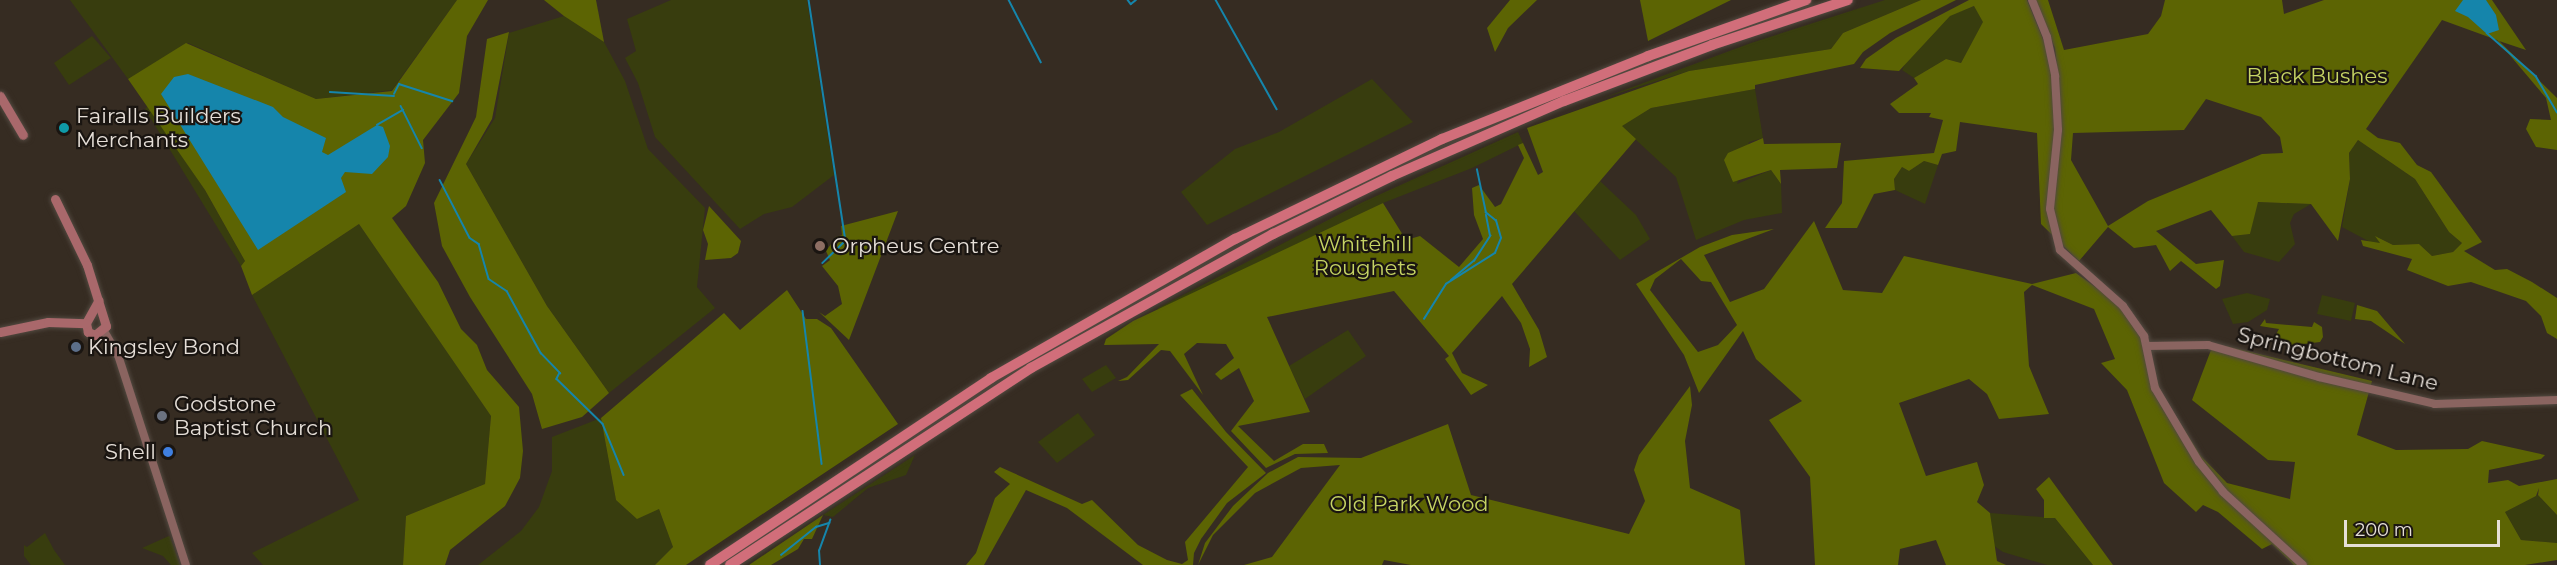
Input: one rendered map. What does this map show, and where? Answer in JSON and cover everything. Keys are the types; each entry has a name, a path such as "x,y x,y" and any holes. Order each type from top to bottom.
{"highway":[{"path":"710,565 991,378 1235,239 1459,132 1648,56 1806,0"},
{"path":"730,565 1031,368 1283,229 1427,160 1564,101 1712,45 1848,0"}],"main road":[{"path":"0,96 22,135"},
{"path":"0,332 48,322 86,323 97,315 99,300 55,199"},
{"path":"86,323 93,334 104,331 106,322 97,315"}],"street":[{"path":"2032,0 2047,38 2055,76 2058,130 2050,209 2053,232 2066,259 2122,306 2147,346 2156,388 2199,462 2223,492 2303,565"},
{"path":"104,331 118,355 186,565"},
{"name":"Springbottom Lane","path":"2147,346 2208,345 2319,377 2435,404 2557,400"}],"green space":[{"path":"70,0 457,0 392,90 316,99 188,43 128,79"},
{"path":"457,0 488,0 467,36 459,93 423,140 425,163 406,206 392,218 438,282 461,329 477,345 487,370 519,407 523,451 520,478 505,506 450,550 445,565 403,565 406,516 485,484 491,416 359,224 252,295 241,266 245,261 205,190 128,79 186,43 316,99 392,91"},
{"path":"544,0 596,0 604,42 564,16"},
{"path":"671,0 807,0 834,175 792,207 764,214 740,229 655,137 638,83 625,58 636,51 627,19"},
{"path":"1510,0 1537,0 1508,28 1495,52 1487,28"},
{"path":"1640,0 1731,0 1648,41"},
{"path":"1885,0 1921,0 1843,33 1831,49 1689,71 1603,98 1751,43"},
{"name":"Whitehill Roughets","path":"1921,0 1956,0 1890,33 1863,52 1854,64 1755,85 1755,89 1651,108 1622,126 1636,139 1512,284 1539,330 1547,357 1529,367 1530,349 1521,323 1502,296 1452,353 1462,373 1488,385 1471,395 1445,359 1449,356 1394,291 1267,317 1310,412 1238,426 1274,461 1303,444 1324,444 1328,453 1295,454 1266,468 1231,431 1254,401 1239,368 1221,380 1215,374 1234,358 1226,344 1197,343 1184,354 1203,395 1170,351 1161,350 1128,380 1118,381 1127,377 1159,344 1104,345 1106,339 1133,321 1383,203 1406,240 1420,236 1459,267 1483,239 1474,215 1472,188 1479,185 1495,207 1501,204 1524,158 1518,145 1523,143 1538,175 1543,172 1527,128 1689,71 1831,49 1843,33"},
{"name":"Black Bushes","path":"1969,0 2027,0 2058,76 2055,48 2036,0 2048,0 2064,50 2148,34 2161,16 2165,0 2282,0 2284,14 2324,0 2492,0 2526,50 2499,41 2557,98 2557,150 2536,147 2526,129 2530,119 2551,120 2546,98 2497,40 2442,20 2366,129 2378,138 2400,143 2417,165 2431,172 2482,242 2464,251 2495,270 2507,269 2557,298 2557,339 2547,333 2541,316 2526,301 2471,282 2448,286 2407,270 2412,259 2363,246 2361,240 2380,243 2375,236 2393,245 2419,244 2432,256 2453,252 2462,243 2449,232 2415,179 2358,140 2349,153 2350,179 2338,241 2311,204 2258,202 2250,234 2232,236 2211,210 2156,231 2196,264 2224,260 2220,286 2216,289 2181,261 2170,271 2156,245 2134,248 2108,227 2079,261 2041,224 2037,133 1960,122 1956,151 1942,154 1938,165 1924,161 1909,171 1902,167 1894,179 1895,190 1874,194 1857,228 1825,228 1842,203 1844,161 1934,153 1943,120 1929,117 1931,113 1899,113 1890,104 1918,84 1914,78 1946,59 1961,63 1983,22 1974,6 1950,16 1899,71 1860,68 1866,59 1896,38","holes":["2206,99 2261,117 2280,137 2283,153 2262,154 2148,201 2108,226 2071,160 2073,133 2184,130"]},
{"path":"1975,6 1984,22 1961,63 1946,59 1914,78 1902,70 1908,58 1950,15"},
{"path":"564,16 604,42 625,81 648,149 705,208 697,287 715,308 609,393 547,306 466,164 495,118 509,33"},
{"path":"509,32 492,119 466,164 547,306 609,393 582,417 542,429 532,394 470,297 442,246 434,203 476,117 487,39"},
{"path":"92,36 111,58 69,85 54,63"},
{"path":"1372,79 1413,122 1207,225 1181,192 1235,149 1279,132"},
{"path":"1755,89 1763,138 1749,142 1737,184 1771,170 1781,184 1782,213 1744,220 1696,240 1676,177 1621,126 1651,108"},
{"path":"149,105 205,190 245,261 241,266 145,109"},
{"path":"1518,132 1523,143 1472,168 1383,203 1158,313 1158,308 1363,202"},
{"path":"1763,138 1764,144 1841,143 1837,168 1780,170 1781,184 1771,170 1733,182 1724,160 1728,153"},
{"path":"2358,140 2415,179 2449,232 2462,243 2453,252 2432,256 2419,244 2393,245 2377,237 2380,243 2372,243 2342,227 2350,179 2349,153"},
{"path":"1924,161 1938,165 1925,204 1895,190 1894,179 1902,167 1909,171"},
{"path":"1600,181 1636,215 1650,239 1620,260 1574,211"},
{"path":"2257,202 2311,204 2294,214 2290,223 2295,244 2279,262 2244,252 2232,236 2250,234"},
{"path":"709,206 741,241 738,253 731,258 705,260 708,244 703,230"},
{"path":"898,211 849,340 819,312 825,316 842,304 838,286 822,266 830,260 826,251 836,237 842,235 841,226"},
{"path":"1814,221 1843,290 1882,293 1904,256 2032,284 2076,273 2117,303 2141,336 2162,394 2201,456 2227,483 2290,499 2295,462 2268,460 2192,400 2211,350 2205,341 2372,381 2357,435 2396,450 2468,449 2482,441 2545,455 2541,459 2489,470 2488,483 2508,480 2519,486 2557,479 2557,515 2538,495 2539,488 2536,496 2505,512 2521,540 2557,543 2557,560 2525,565 2294,565 2272,544 2262,549 2218,512 2203,505 2196,512 2164,483 2127,390 2101,363 2115,359 2094,309 2032,285 2024,292 2029,366 2049,414 1999,419 1987,394 1969,379 1899,403 1926,476 1977,462 1984,485 1977,502 1990,513 1997,561 2006,565 1946,565 1936,540 1900,549 1898,565 1815,565 1810,477 1769,420 1802,401 1756,359 1743,331 1699,393 1684,355 1636,284 1700,247 1732,235 1774,229 1704,255 1730,302 1764,289","holes":["1681,259 1701,281 1711,282 1737,325 1718,345 1698,352 1650,290 1655,279"]},
{"path":"359,224 491,416 485,484 406,516 403,565 263,565 252,553 359,500 252,295"},
{"path":"787,290 806,319 817,319 831,328 898,424 686,565 655,565 673,547 659,509 637,519 616,500 601,418 724,313 740,330"},
{"path":"2247,293 2270,299 2267,310 2248,322 2233,324 2222,299"},
{"path":"2322,295 2355,303 2351,321 2317,314"},
{"path":"2357,305 2377,311 2405,344 2371,321 2355,319"},
{"path":"2265,319 2266,323 2312,327 2314,322 2322,327 2323,337 2320,342 2288,346 2274,338 2279,329 2260,326"},
{"path":"1348,330 1366,356 1305,399 1289,366"},
{"path":"1106,365 1116,378 1092,392 1082,379"},
{"name":"Old Park Wood","path":"1690,386 1692,405 1685,441 1690,488 1740,510 1745,565 1411,565 1384,560 1382,565 1244,565 1272,557 1340,465 1301,468 1255,493 1213,535 1198,565 1205,543 1233,506 1268,473 1298,457 1361,458 1448,424 1471,495 1629,534 1645,501 1634,470 1639,455"},
{"path":"1192,389 1226,432 1266,473 1227,503 1201,539 1194,553 1193,565 1143,565 1067,508 1026,490 984,565 966,565 976,553 995,498 1010,484 994,472 1000,467 1082,504 1092,500 1138,545 1167,560 1182,564 1188,560 1185,542 1248,467 1180,395"},
{"path":"1078,413 1095,435 1057,463 1038,442"},
{"path":"601,418 616,500 659,509 673,547 655,565 478,565 521,531 539,507 552,471 552,437"},
{"path":"915,455 906,475 868,488 833,517 823,515"},
{"path":"2049,477 2113,565 2093,565 2055,518 2044,518 2044,500 2036,489"},
{"path":"2538,495 2557,515 2557,543 2521,540 2505,512"},
{"path":"1990,513 2055,518 2093,565 2047,565 2003,552 1994,546"},
{"path":"823,515 812,539 804,539 798,549 771,565 749,565"},
{"path":"45,533 65,565 31,565 24,556 24,545 27,547"},
{"path":"169,536 180,565 171,565 163,556 142,548"}],"water":[{"path":"2463,0 2486,0 2496,15 2499,30 2487,34 2468,17 2455,11"},
{"path":"188,74 273,107 283,117 326,138 322,152 328,155 377,125 383,127 390,146 388,157 372,174 345,172 341,178 346,192 258,250 161,94 174,77"}],"waterway":[{"path":"809,0 846,241 823,263"},
{"path":"1009,0 1041,62"},
{"path":"1128,0 1131,4 1136,0"},
{"path":"1216,0 1277,109"},
{"path":"2487,33 2536,76 2557,112"},
{"path":"394,94 399,84 452,101"},
{"path":"330,92 394,96"},
{"path":"401,106 422,148"},
{"path":"377,125 403,110"},
{"path":"1424,319 1446,284 1495,253 1501,238 1496,221 1486,213 1477,170"},
{"path":"440,180 470,238 479,244 489,279 507,291 541,353 560,373 557,379 603,424 624,475"},
{"path":"1451,280 1474,261 1490,236 1486,215"},
{"path":"803,311 822,464"},
{"path":"820,565 819,551 830,520"},
{"path":"781,555 816,527 829,523"}],"place":[{"name":"Fairalls Builders Merchants","path":"64,128"},
{"name":"Orpheus Centre","path":"820,246"},
{"name":"Kingsley Bond","path":"76,347"},
{"name":"Godstone Baptist Church","path":"162,416"},
{"name":"Shell","path":"168,452"}]}
